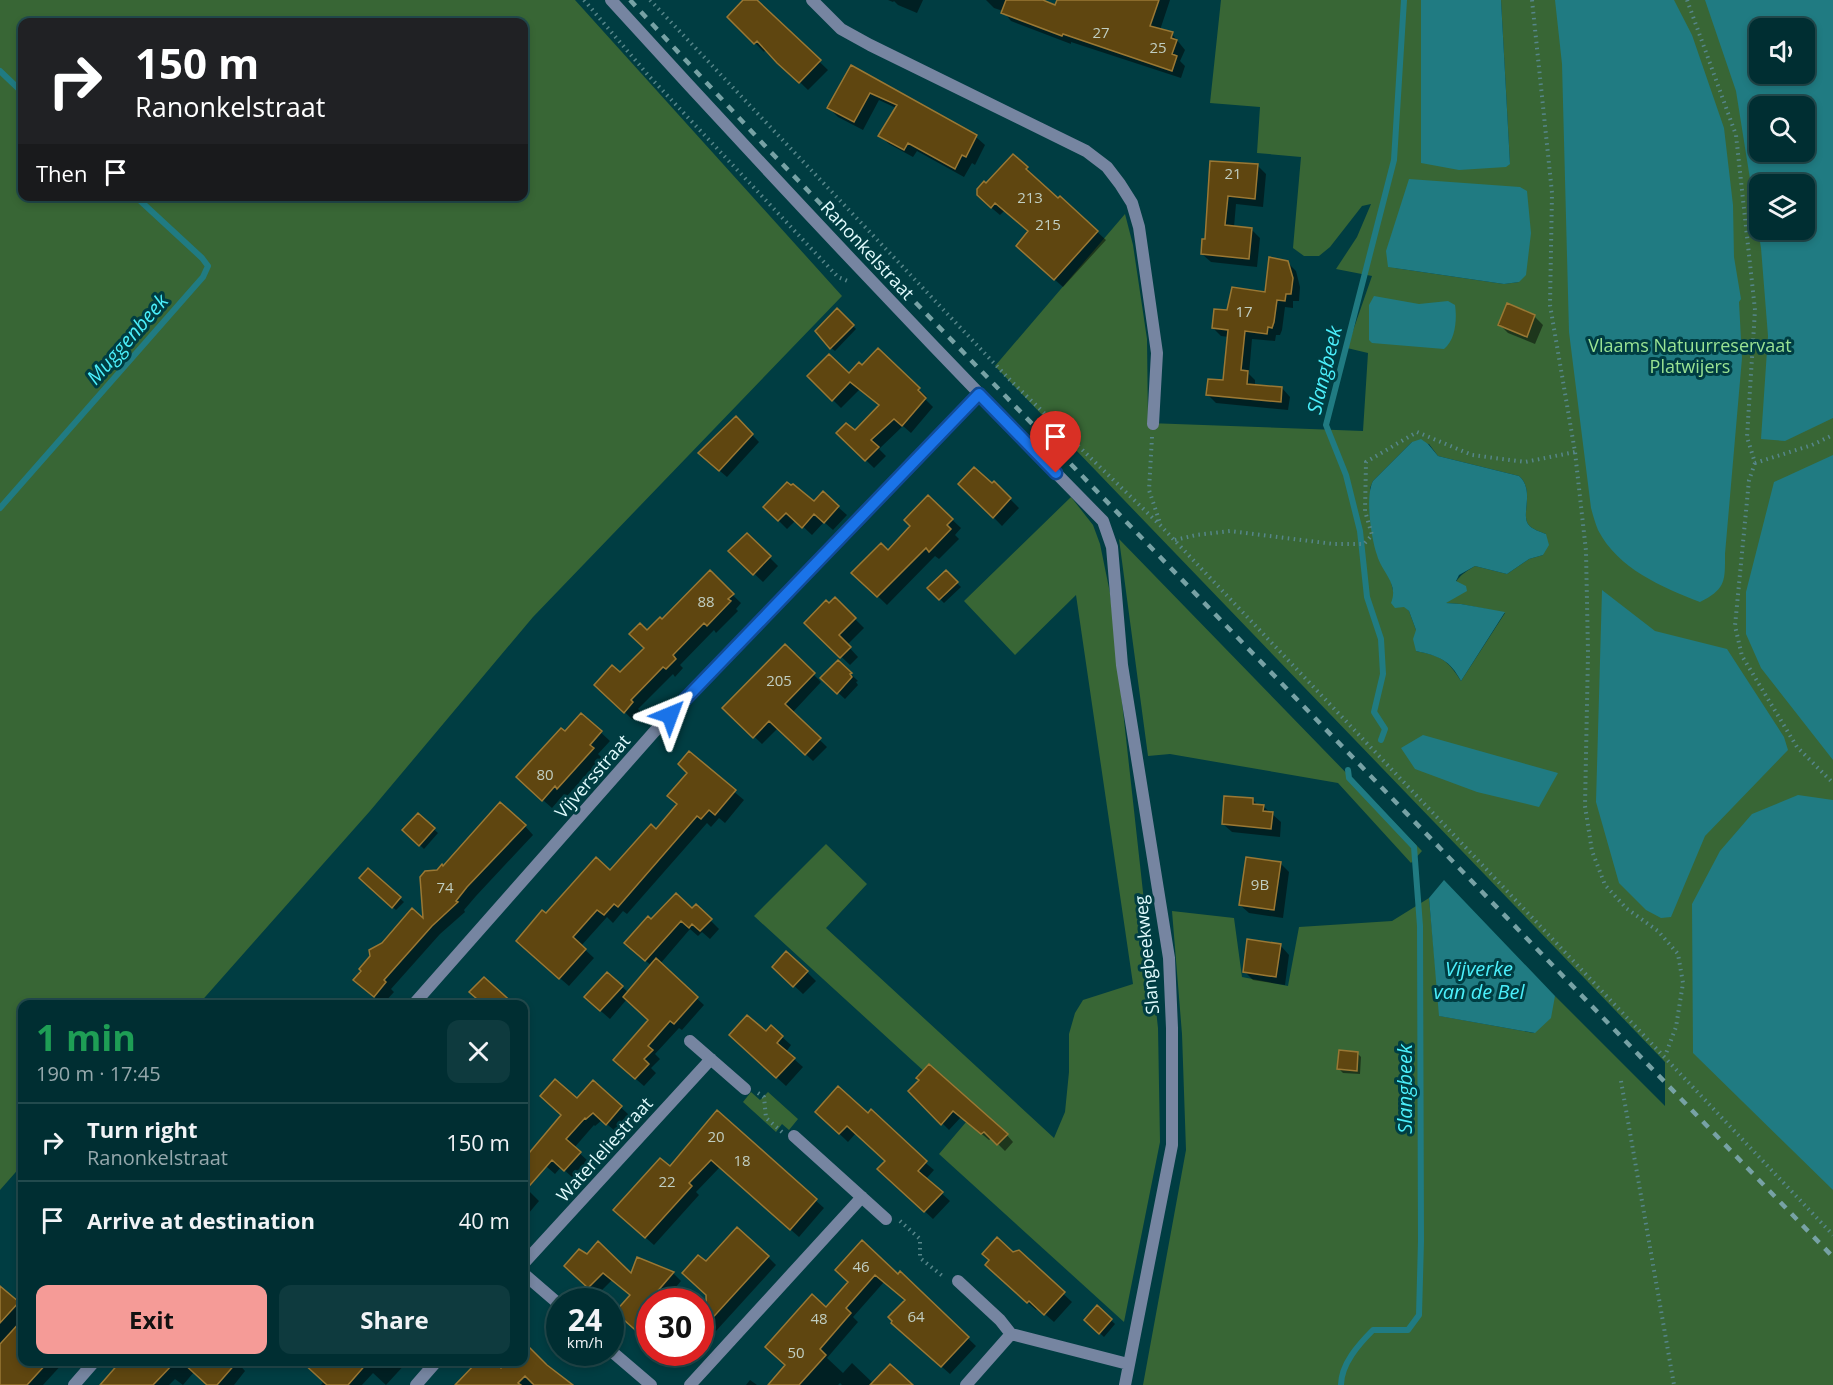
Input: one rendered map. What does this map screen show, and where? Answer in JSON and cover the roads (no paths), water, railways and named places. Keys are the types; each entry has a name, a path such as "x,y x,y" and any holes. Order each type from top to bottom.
{"street":[{"name":"Ranonkelstraat","path":"611,0 737,138 979,394 1103,521"},
{"path":"812,0 841,29 1086,151 1107,167 1132,203 1139,227 1157,353 1153,424"},
{"name":"Vijversstraat","path":"417,1000 654,732 979,394"},
{"name":"Slangbeekweg","path":"1103,521 1112,547 1122,665 1168,958 1172,1028 1172,1145 1125,1385"},
{"path":"690,1041 745,1089"},
{"name":"Waterleliestraat","path":"528,1259 711,1059"},
{"path":"794,1136 886,1219"},
{"path":"690,1385 862,1197"},
{"path":"528,1277 546,1293"},
{"path":"958,1281 1000,1320 1011,1334 1128,1364"},
{"path":"966,1385 1011,1334"},
{"path":"624,1362 651,1385"},
{"path":"74,1385 91,1366"},
{"path":"416,1385 433,1366"}],"water":[{"path":"1421,0 1501,0 1510,164 1506,167 1459,170 1421,163"},
{"path":"1555,0 1674,0 1692,35 1724,128 1733,205 1734,257 1741,299 1739,302 1742,358 1724,578 1715,593 1700,602 1656,583 1617,556 1598,530 1591,508 1569,332 1562,64"},
{"path":"1705,0 1833,0 1833,418 1785,441 1761,439 1768,336 1760,240 1815,240 1815,174 1749,174 1736,91"},
{"path":"1409,179 1520,187 1527,191 1531,233 1526,275 1519,282 1504,284 1388,267 1386,251"},
{"path":"1374,296 1419,304 1448,301 1455,305 1456,322 1448,345 1444,349 1372,343 1369,340 1369,305"},
{"path":"1421,439 1438,456 1519,476 1526,488 1526,520 1534,529 1546,534 1549,545 1543,555 1529,559 1507,574 1475,566 1459,575 1456,581 1466,586 1467,591 1446,603 1505,612 1461,681 1453,668 1443,660 1416,651 1413,639 1416,630 1409,611 1404,607 1395,608 1391,603 1393,590 1379,561 1371,528 1369,496 1373,481 1412,442"},
{"path":"1833,455 1833,760 1761,668 1746,634 1746,592 1774,482"},
{"path":"1602,590 1655,631 1727,649 1784,737 1788,750 1705,836 1671,917 1661,918 1646,910 1619,883 1596,802"},
{"path":"1423,735 1558,773 1539,807 1477,792 1415,769 1401,748"},
{"path":"1798,795 1833,800 1833,1190 1693,1053 1692,904 1720,851 1752,814"},
{"name":"Vijverke van de Bel","path":"1444,880 1555,996 1551,1018 1535,1033 1439,1016 1429,898"}],"waterway":[{"name":"Slangbeek","path":"1381,740 1385,729 1374,712 1383,674 1381,639 1367,597 1360,531 1346,475 1326,425 1394,160 1404,0"},
{"name":"Muggenbeek","path":"0,71 18,88"},
{"name":"Muggenbeek","path":"0,508 203,277 208,266 202,258 140,201"},
{"name":"Slangbeek","path":"1341,1385 1347,1362 1373,1330 1408,1330 1419,1315 1421,1241 1420,926 1414,847 1349,778 1348,770"}],"railway":[{"path":"630,0 766,147 1833,1257"}],"park label":[{"name":"Vlaams Natuurreservaat Platwijers","path":"1690,355"}]}
